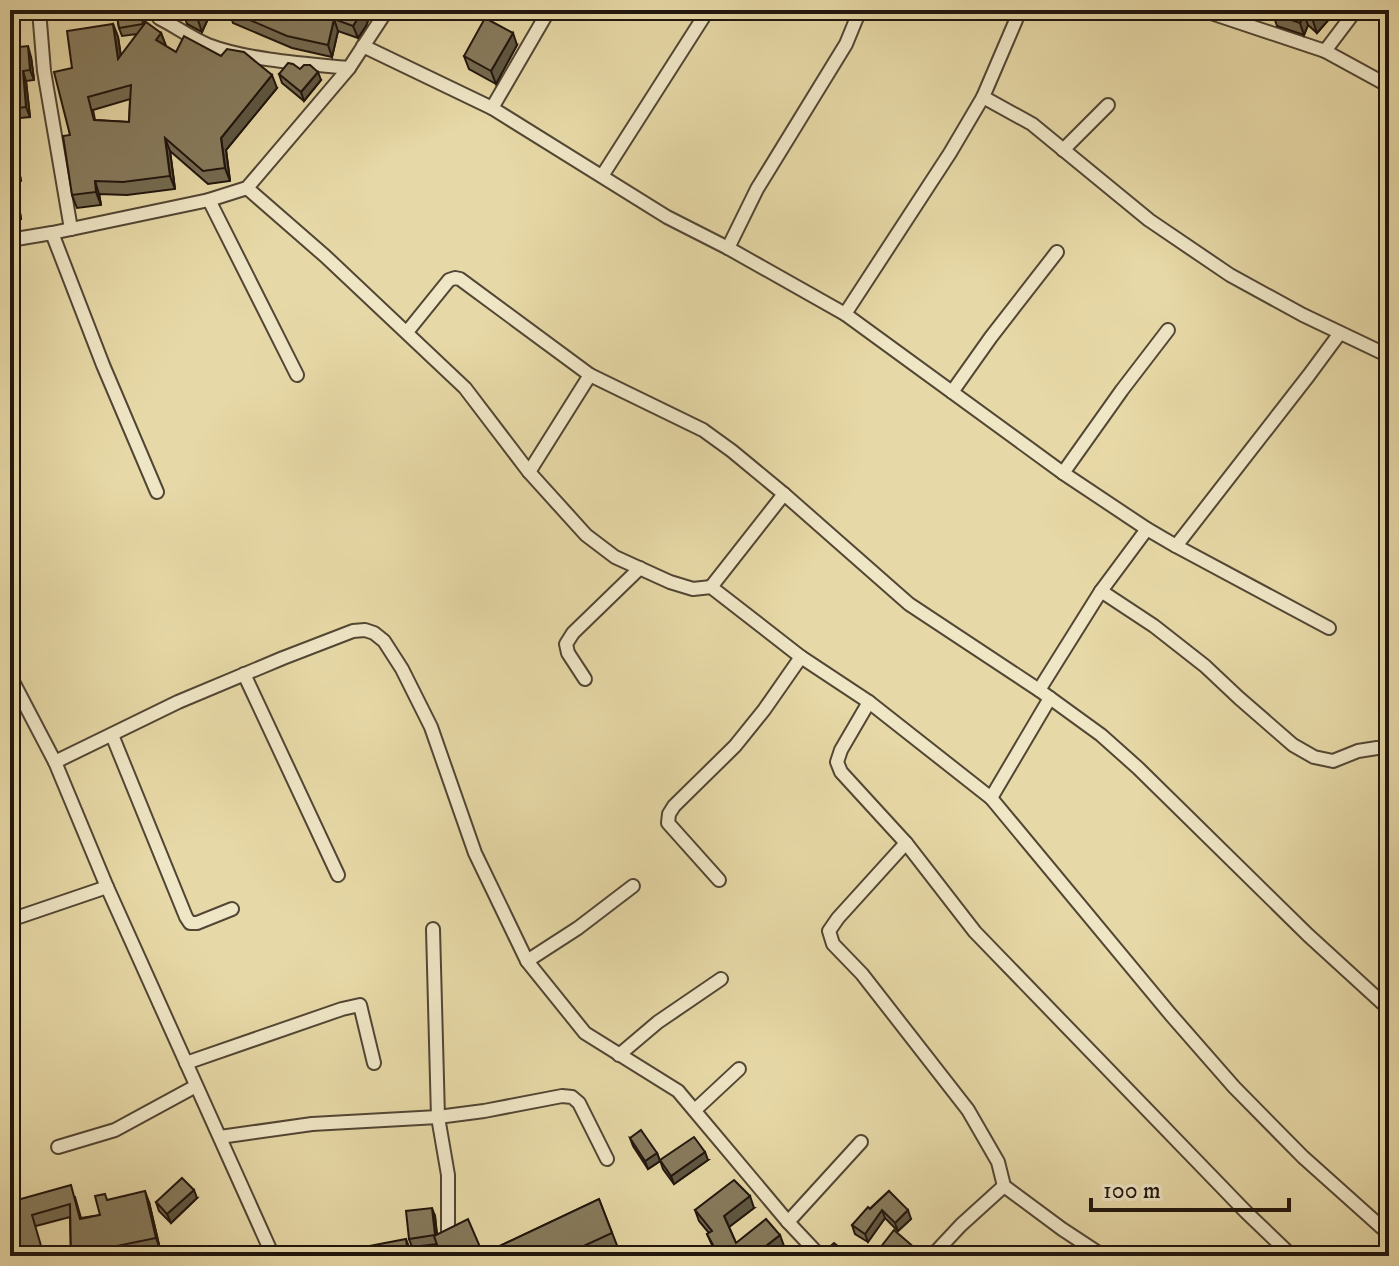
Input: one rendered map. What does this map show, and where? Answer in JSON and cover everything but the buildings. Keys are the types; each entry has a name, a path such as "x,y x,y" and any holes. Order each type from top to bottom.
{"street":[{"path":"39,10 44,71 71,229"},
{"path":"10,240 209,200 247,188 349,68 387,10"},
{"path":"492,108 549,10"},
{"path":"602,176 708,10"},
{"path":"728,248 757,189 846,44 860,10"},
{"path":"1202,10 1325,51 1389,86"},
{"path":"1325,51 1356,10"},
{"path":"159,18 208,45 265,58 349,68"},
{"path":"845,314 983,97 1016,20"},
{"path":"363,46 492,108 667,217 845,314 1063,473 1147,529 1329,628"},
{"path":"983,97 1032,124 1149,220 1230,275 1389,356"},
{"path":"1063,150 1108,105"},
{"path":"247,188 325,256 465,388 529,472 586,535 615,557 670,582 693,589 711,587 801,657 869,702 991,798 1234,1087 1303,1157 1389,1234"},
{"path":"209,200 297,375"},
{"path":"52,233 157,492"},
{"path":"952,392 1057,252"},
{"path":"407,332 449,280 460,279 590,375 703,430 784,494 909,604 1101,735 1389,1009"},
{"path":"1063,473 1168,330"},
{"path":"1176,546 1340,333"},
{"path":"529,472 590,375"},
{"path":"711,587 784,494"},
{"path":"1039,690 1101,591 1147,529"},
{"path":"585,679 568,653 566,644 573,633 640,568"},
{"path":"1101,591 1154,626 1205,666 1293,745 1314,757 1333,761 1358,751 1377,748"},
{"path":"55,762 178,702 244,674 353,631 374,633 384,641 402,669 431,727 475,853 527,961 585,1033 678,1091 820,1256"},
{"path":"719,880 668,823 669,814 735,746 801,657"},
{"path":"244,674 338,875"},
{"path":"10,676 55,762 107,887 273,1256"},
{"path":"991,798 1050,698"},
{"path":"869,702 841,750 837,762 841,772 906,843 975,932 1292,1256"},
{"path":"112,735 190,923 232,909"},
{"path":"906,843 838,918 829,931 833,944 862,974 968,1110 998,1162 1004,1186 1103,1256"},
{"path":"527,961 578,928 633,886"},
{"path":"10,920 107,887"},
{"path":"433,929 438,1117 448,1175 448,1232"},
{"path":"619,1055 658,1022 721,979"},
{"path":"186,1063 360,1005 374,1063"},
{"path":"695,1110 739,1069"},
{"path":"58,1147 115,1130 196,1086"},
{"path":"220,1137 312,1124 438,1117 562,1096 572,1097 579,1103 607,1159"},
{"path":"788,1222 861,1142"},
{"path":"932,1256 1004,1186"}]}
